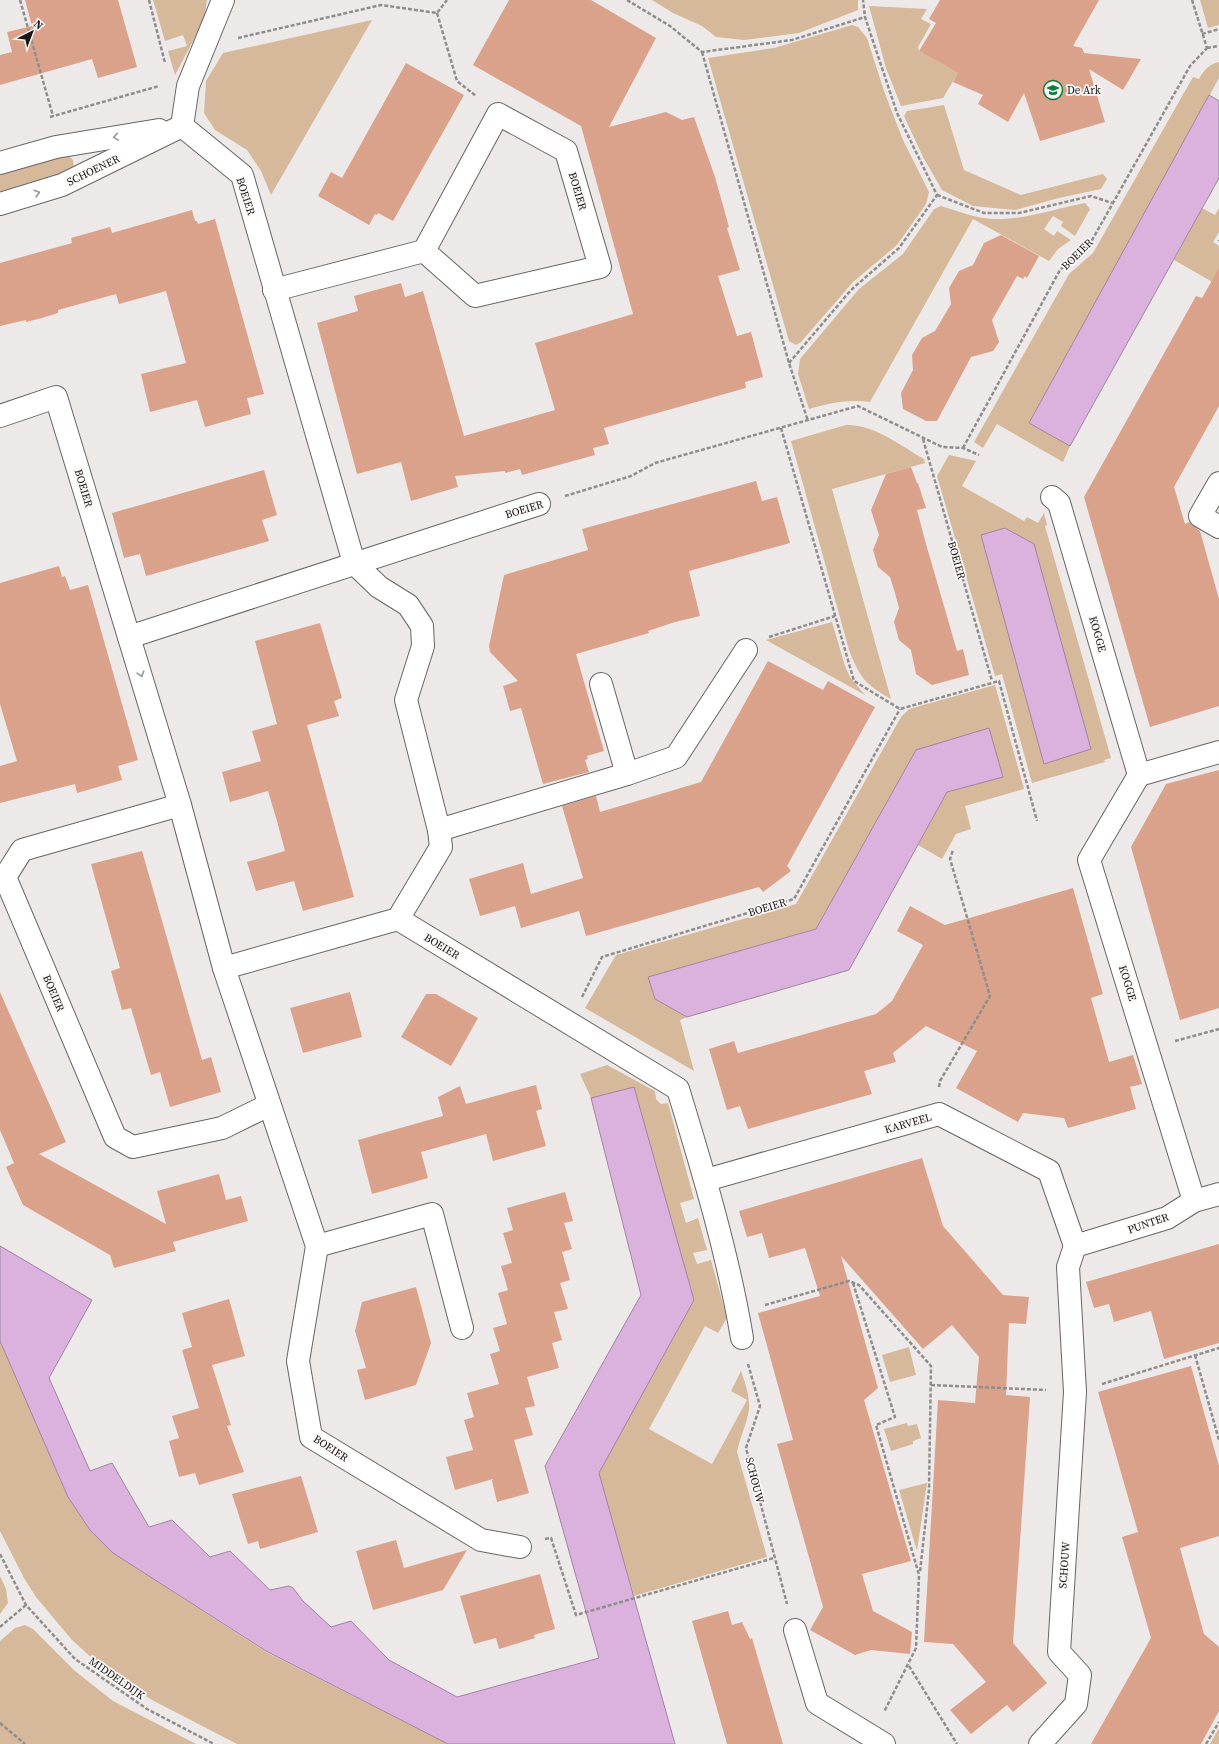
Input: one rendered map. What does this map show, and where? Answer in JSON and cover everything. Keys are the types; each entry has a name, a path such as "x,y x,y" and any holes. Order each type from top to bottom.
{"street":[{"path":"182,126 179,84 205,46 223,0"},
{"path":"274,290 424,251 498,114"},
{"name":"BOEIER","path":"424,251 475,296 600,267 566,151 498,114"},
{"name":"BOEIER","path":"182,126 242,175 354,563 379,587 408,605 422,626 423,646 406,700 439,830 441,847 398,919 678,1089 706,1180"},
{"name":"SCHOENER","path":"0,163 56,147 182,126"},
{"name":"SCHOENER","path":"0,204 62,185 182,126"},
{"name":"BOEIER","path":"0,416 56,396 180,805 224,968 317,1246 298,1362 310,1437 481,1540 520,1547"},
{"path":"1219,483 1200,516 1219,526"},
{"name":"KOGGE","path":"1052,497 1059,503 1139,774 1089,860 1194,1201"},
{"name":"BOEIER","path":"129,637 539,504"},
{"path":"439,830 627,774 676,757 746,650"},
{"path":"601,684 627,774"},
{"path":"1139,774 1219,752"},
{"name":"BOEIER","path":"180,805 22,850 5,877 115,1137 133,1147 222,1128 269,1105"},
{"path":"224,968 398,919"},
{"name":"KARVEEL","path":"706,1180 939,1114 1049,1171 1075,1246"},
{"path":"706,1180 738,1313 742,1338"},
{"name":"PUNTER","path":"1075,1246 1168,1218 1194,1201 1219,1194"},
{"path":"317,1246 432,1214 462,1328"},
{"name":"SCHOUW","path":"1040,1744 1076,1704 1080,1675 1059,1652 1075,1392 1068,1267 1075,1246"},
{"path":"795,1630 817,1703 878,1740"}],"path":[{"path":"20,0 53,116"},
{"path":"46,119 179,84 149,0"},
{"path":"437,12 447,0"},
{"path":"627,0 670,26 702,52 789,362 808,421"},
{"path":"863,0 865,17 897,112 937,195 984,213 1019,213 1091,196 1112,203"},
{"path":"1192,0 1207,48 1219,46"},
{"path":"205,46 381,5 437,12"},
{"path":"437,12 457,81 498,114"},
{"path":"702,52 792,40 865,17"},
{"path":"1202,34 1219,29"},
{"name":"BOEIER","path":"539,504 631,476 655,463 858,406 942,448 963,448 1060,270 1091,242 1190,66 1207,48"},
{"path":"789,362 851,290 899,248 937,195"},
{"path":"781,428 854,681 900,709 999,681 1037,821"},
{"name":"BOEIER","path":"922,439 992,682"},
{"path":"963,448 979,455"},
{"path":"746,650 752,642 835,616"},
{"name":"BOEIER","path":"569,1022 602,957 794,899 900,709"},
{"path":"939,1114 940,1081 990,996 950,858 953,850"},
{"path":"1148,1048 1219,1029"},
{"path":"738,1313 849,1281 859,1285 931,1366 929,1490 919,1575 916,1648 878,1740"},
{"path":"853,1283 895,1417 876,1425 919,1575"},
{"name":"SCHOUW","path":"742,1338 760,1406 746,1448 774,1558 795,1630"},
{"path":"1195,1355 1219,1440"},
{"path":"520,1547 550,1538 576,1615 640,1598 774,1558"},
{"name":"MIDDELDIJK","path":"0,1554 26,1605 75,1659 147,1709 214,1744"},
{"path":"0,1627 26,1605"},
{"path":"908,1666 957,1744"},
{"path":"1206,1744 1219,1722"},
{"path":"0,1723 25,1744"}],"shaded area":[{"path":"153,0 207,0 204,20 175,75 168,51 187,46 183,35 165,41"},
{"path":"652,0 858,0 858,10 799,33 744,40 716,37 702,26 673,13"},
{"path":"1200,0 1219,0 1219,25 1208,28"},
{"path":"869,6 927,9 921,19 931,24 918,47 919,51 958,73 943,98 901,106 886,68"},
{"path":"372,20 271,195 261,171 247,150 215,130 204,113 206,81 223,53"},
{"path":"852,25 858,27 867,38 884,91 903,140 929,192 926,204 897,245 853,282 801,342 796,345 789,341 708,58 774,48"},
{"path":"1219,62 1219,78 1029,423 1070,446 1063,462 997,424 983,448 974,442 1069,274 1093,253 1193,77 1199,79 1207,68 1212,64"},
{"path":"1209,95 1219,101 1219,178 1070,446 1029,423"},
{"path":"944,105 964,170 1021,195 1103,174 1107,179 1101,189 1059,198 1015,210 973,206 942,190 923,157 904,116 907,111"},
{"path":"62,156 69,156 73,160 74,167 71,172 0,193 0,174"},
{"path":"1085,203 1090,209 1075,236 1061,226 1063,222 1053,216 1044,229 1054,236 1057,231 1071,240 1058,249 1049,261 973,219 870,402 839,402 809,409 798,374 800,359 859,289 903,254 934,209 941,206 979,217 1004,219 1027,216"},
{"path":"1202,208 1215,215 1219,208 1219,232 1213,242 1219,246 1219,279 1216,284 1174,260"},
{"path":"846,425 867,428 877,432 897,442 924,459 925,463 832,489 891,699 875,689 864,679 860,674 849,650 791,441"},
{"path":"949,455 976,461 962,486 1024,521 1027,517 1038,523 1044,513 1047,525 1045,526 1111,758 1104,760 1105,762 1032,783 1002,674 995,676 937,476","holes":["1034,544 1062,757 1044,764"]},
{"path":"1005,528 1034,544 1091,749 1044,764 981,535"},
{"path":"832,622 845,666 850,677 865,695 766,640"},
{"path":"995,685 1024,789 965,806 971,829 956,834 942,859 918,845 947,792 1003,777 916,750 816,929 648,977 655,999 687,1017 680,1020 694,1071 585,1008 616,955 796,904 901,717 909,709"},
{"path":"989,728 1003,777 947,792 849,970 687,1017 655,999 648,977 816,929 916,750"},
{"path":"607,1065 655,1091 656,1099 661,1104 668,1103 694,1199 680,1203 686,1223 698,1218 707,1250 693,1253 697,1264 711,1260 727,1318 718,1333 705,1326 649,1429 712,1464 747,1400 731,1391 741,1371 748,1394 749,1409 737,1452 767,1557 634,1596 598,1473 694,1300 634,1088 591,1098 580,1074"},
{"path":"634,1087 694,1300 599,1473 675,1744 448,1744 266,1651 113,1553 90,1530 68,1497 0,1341 0,1246 92,1300 49,1378 90,1471 112,1463 149,1527 172,1520 210,1557 230,1551 270,1590 289,1586 293,1588 303,1601 331,1627 351,1621 389,1660 457,1697 599,1658 545,1466 641,1295 591,1098"},
{"path":"0,1341 68,1497 90,1530 113,1553 266,1652 448,1744 237,1744 152,1700 111,1674 93,1659 72,1640 36,1597 24,1578 0,1531"},
{"path":"909,1347 916,1375 890,1382 882,1355"},
{"path":"907,1423 908,1426 917,1424 921,1438 913,1441 913,1444 891,1451 884,1429"},
{"path":"927,1483 917,1551 899,1490"},
{"path":"0,1576 6,1589 8,1603 0,1614"},
{"path":"25,1625 33,1629 75,1671 113,1701 196,1744 0,1744 0,1641 15,1628"},
{"path":"1219,1728 1219,1744 1210,1744"}],"building":[{"path":"25,0 118,0 137,67 98,78 92,59 0,85 0,55 12,52 7,32 32,26"},
{"path":"509,0 591,0 656,38 609,127 666,112 682,120 694,117 715,177 729,227 727,228 740,270 718,276 737,336 751,332 763,377 745,382 746,388 604,428 609,444 593,448 595,455 522,475 520,469 505,473 505,471 455,476 458,487 411,501 401,462 357,474 317,323 358,311 354,296 401,283 405,297 423,291 464,436 555,410 535,343 633,314 581,126 473,65"},
{"path":"940,0 1099,0 1073,46 1082,48 1084,53 1141,59 1123,90 1089,69 1105,122 1040,141 1024,93 1008,122 978,104 983,95 953,82 958,73 919,51 936,23 929,19"},
{"path":"406,63 464,95 393,221 378,213 377,215 375,214 369,225 318,196 331,172 342,178"},
{"path":"192,210 195,221 197,221 198,224 215,219 264,394 247,398 251,414 205,427 197,400 150,412 141,374 186,363 166,291 119,304 116,294 58,310 58,313 42,318 0,326 0,263 72,243 71,238 110,227 112,233"},
{"path":"1001,235 1039,256 1027,278 1025,276 1023,279 1017,276 992,320 999,342 993,351 971,357 937,421 926,421 903,409 901,393 913,370 912,355 922,338 935,331 951,304 949,288 959,271 973,265 984,243"},
{"path":"1219,268 1219,406 1174,487 1185,524 1189,522 1200,531 1219,599 1219,706 1150,727 1084,497 1196,296 1202,298"},
{"path":"911,467 926,508 917,510 926,544 957,651 963,649 969,675 932,685 916,674 911,650 899,640 894,622 899,608 895,593 890,577 878,567 873,550 879,535 871,510 886,474"},
{"path":"264,470 277,515 262,520 269,541 146,576 140,554 124,558 112,513"},
{"path":"756,481 762,501 777,497 790,543 689,571 700,616 675,622 648,631 649,633 576,654 604,751 587,756 588,759 585,760 589,772 543,784 521,708 510,711 503,686 518,681 490,652 489,646 504,575 588,550 582,529"},
{"path":"59,566 62,577 65,576 70,590 88,585 138,760 118,766 122,780 77,793 75,784 0,803 0,766 17,761 0,704 0,583"},
{"path":"320,623 342,698 334,701 339,716 307,725 354,897 303,911 294,881 256,891 247,862 285,851 277,821 268,791 230,802 222,772 261,761 252,731 277,724 255,641"},
{"path":"768,661 823,690 828,681 875,707 787,866 791,871 763,892 759,887 586,936 579,911 521,928 515,906 480,916 469,879 523,863 531,894 583,878 562,806 596,796 600,812 701,782"},
{"path":"1219,770 1219,1008 1180,1020 1131,847 1166,784"},
{"path":"142,851 202,1060 211,1057 221,1092 170,1107 160,1072 151,1075 131,1008 122,1010 111,971 120,968 91,864"},
{"path":"1073,888 1103,994 1091,998 1109,1062 1133,1055 1142,1084 1130,1087 1136,1109 1068,1128 1064,1118 1023,1113 1018,1122 956,1088 977,1051 926,1026 893,1053 896,1062 864,1071 872,1094 748,1129 740,1106 727,1110 709,1049 734,1041 738,1053 876,1014 892,1001 923,945 897,931 910,906 945,925"},
{"path":"0,992 66,1142 39,1154 166,1224 157,1191 219,1174 226,1200 241,1196 248,1221 173,1242 176,1251 114,1268 110,1255 23,1205 6,1167 14,1163 0,1130"},
{"path":"350,992 362,1037 303,1053 290,1008"},
{"path":"426,994 436,994 478,1018 451,1066 401,1037"},
{"path":"536,1085 542,1109 536,1111 546,1146 493,1161 486,1134 421,1152 428,1178 372,1194 358,1140 443,1116 438,1097 460,1086 466,1104"},
{"path":"922,1158 943,1226 1003,1295 1029,1297 1026,1324 1009,1323 1006,1395 1030,1397 1013,1643 1047,1683 1013,1712 1007,1705 971,1734 950,1710 986,1682 953,1644 924,1642 938,1400 975,1403 979,1357 952,1325 923,1349 841,1256 878,1388 864,1400 911,1561 862,1574 873,1611 912,1632 910,1654 871,1650 855,1655 810,1630 823,1607 777,1444 793,1440 758,1313 820,1296 805,1248 769,1258 762,1233 747,1237 739,1211"},
{"path":"565,1192 573,1221 564,1223 572,1249 562,1252 570,1280 560,1283 568,1309 554,1312 562,1340 552,1343 559,1368 527,1377 535,1406 525,1408 533,1435 514,1440 529,1493 497,1502 492,1481 493,1479 455,1490 446,1457 473,1450 464,1420 474,1417 467,1393 499,1384 490,1354 500,1351 493,1328 507,1324 498,1293 508,1290 501,1266 512,1263 503,1233 513,1230 507,1208"},
{"path":"1219,1244 1219,1343 1164,1359 1151,1311 1114,1322 1109,1304 1094,1308 1086,1282"},
{"path":"416,1287 431,1343 416,1385 365,1400 357,1370 366,1368 355,1331 362,1302"},
{"path":"229,1299 245,1356 212,1365 231,1425 227,1426 244,1472 199,1485 195,1473 179,1477 169,1441 179,1438 172,1416 199,1408 182,1350 192,1347 182,1313"},
{"path":"1191,1366 1219,1466 1219,1536 1180,1548 1204,1634 1219,1647 1219,1711 1201,1744 1091,1744 1151,1638 1122,1537 1138,1532 1098,1392"},
{"path":"301,1476 318,1532 260,1549 258,1541 248,1544 232,1494"},
{"path":"396,1540 404,1568 467,1550 443,1590 373,1610 356,1551"},
{"path":"540,1574 555,1629 534,1635 535,1638 499,1649 496,1638 474,1644 460,1596"},
{"path":"728,1611 732,1625 742,1622 750,1639 752,1638 783,1744 727,1744 692,1621"}],"place":[{"name":"De Ark","path":"1053,90"}]}
